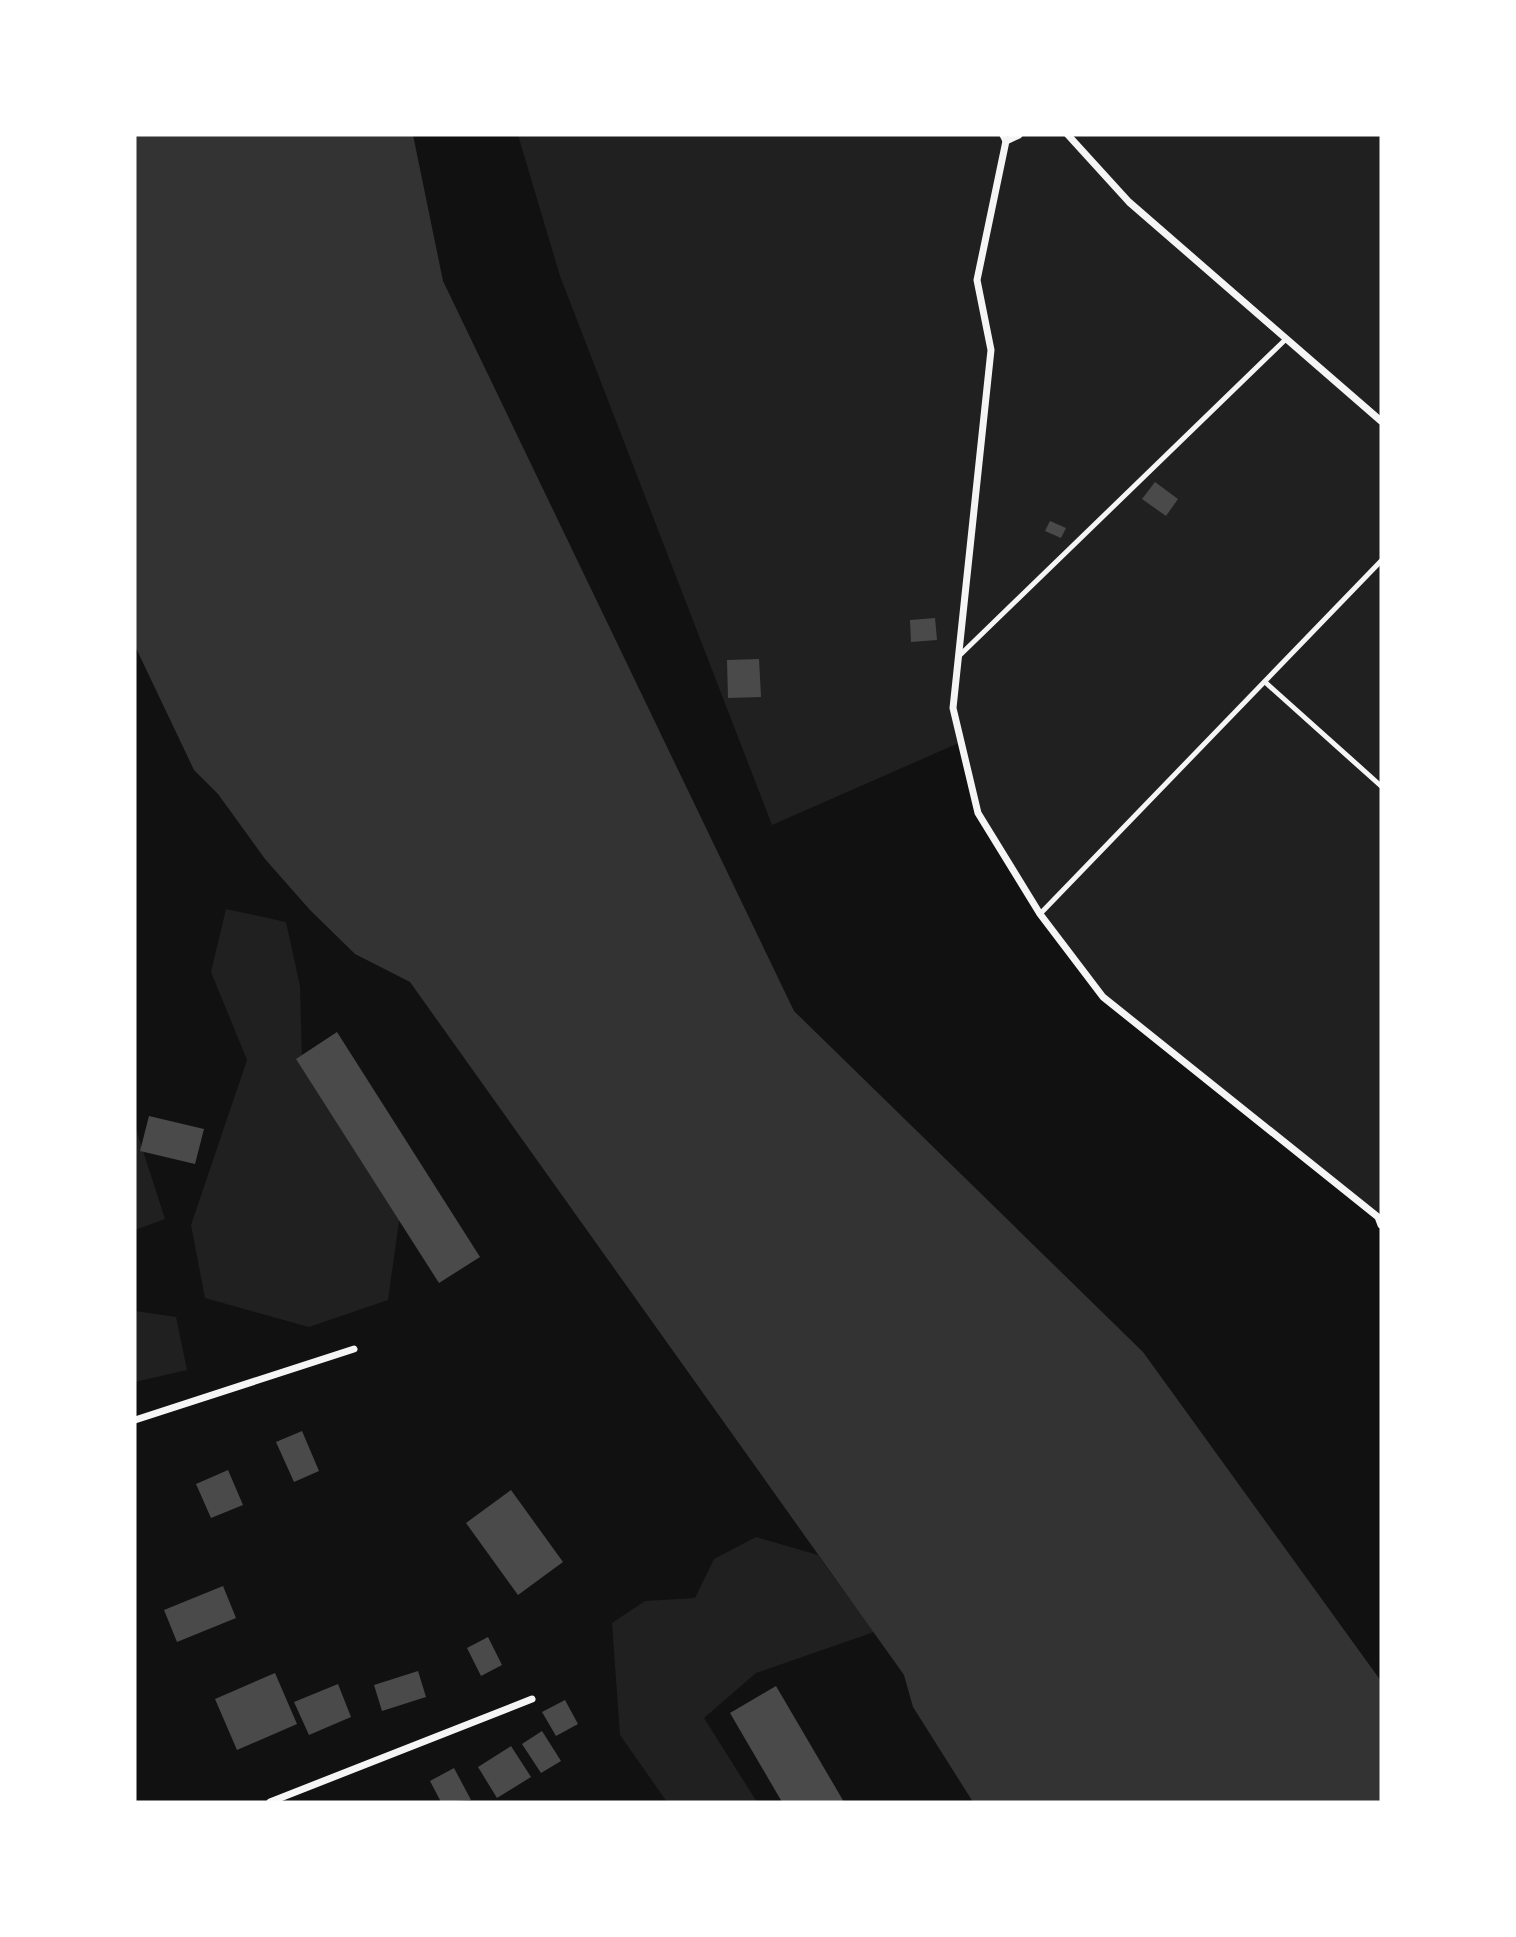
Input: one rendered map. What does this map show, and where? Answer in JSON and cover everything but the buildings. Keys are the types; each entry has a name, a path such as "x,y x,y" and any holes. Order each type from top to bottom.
{"street":[{"path":"1019,135 1005,138 977,281 991,350 953,708 978,813 1040,914 1103,997 1380,1218"},
{"path":"1068,135 1129,202 1381,422"},
{"path":"135,1420 354,1349"},
{"path":"270,1802 532,1699"}],"lane":[{"path":"958,657 1286,339"},
{"path":"1040,914 1381,561"},
{"path":"1265,682 1381,786"}],"shaded area":[{"path":"135,135 413,135 443,281 794,1011 1143,1352 1381,1681 1381,1802 973,1802 913,1707 904,1675 410,982 355,954 310,910 265,859 218,794 194,770 135,646"},
{"path":"518,135 1381,135 1381,1225 1378,1217 1103,997 1040,914 978,813 961,742 772,825 560,276"},
{"path":"226,909 286,922 300,986 302,1062 401,1207 388,1300 309,1327 205,1298 191,1225 247,1060 211,972"},
{"path":"135,1126 165,1219 135,1230"},
{"path":"135,1311 176,1317 187,1370 135,1382"},
{"path":"756,1537 818,1555 874,1632 756,1673 704,1718 757,1802 667,1802 620,1735 612,1623 645,1601 695,1598 714,1559"}]}
